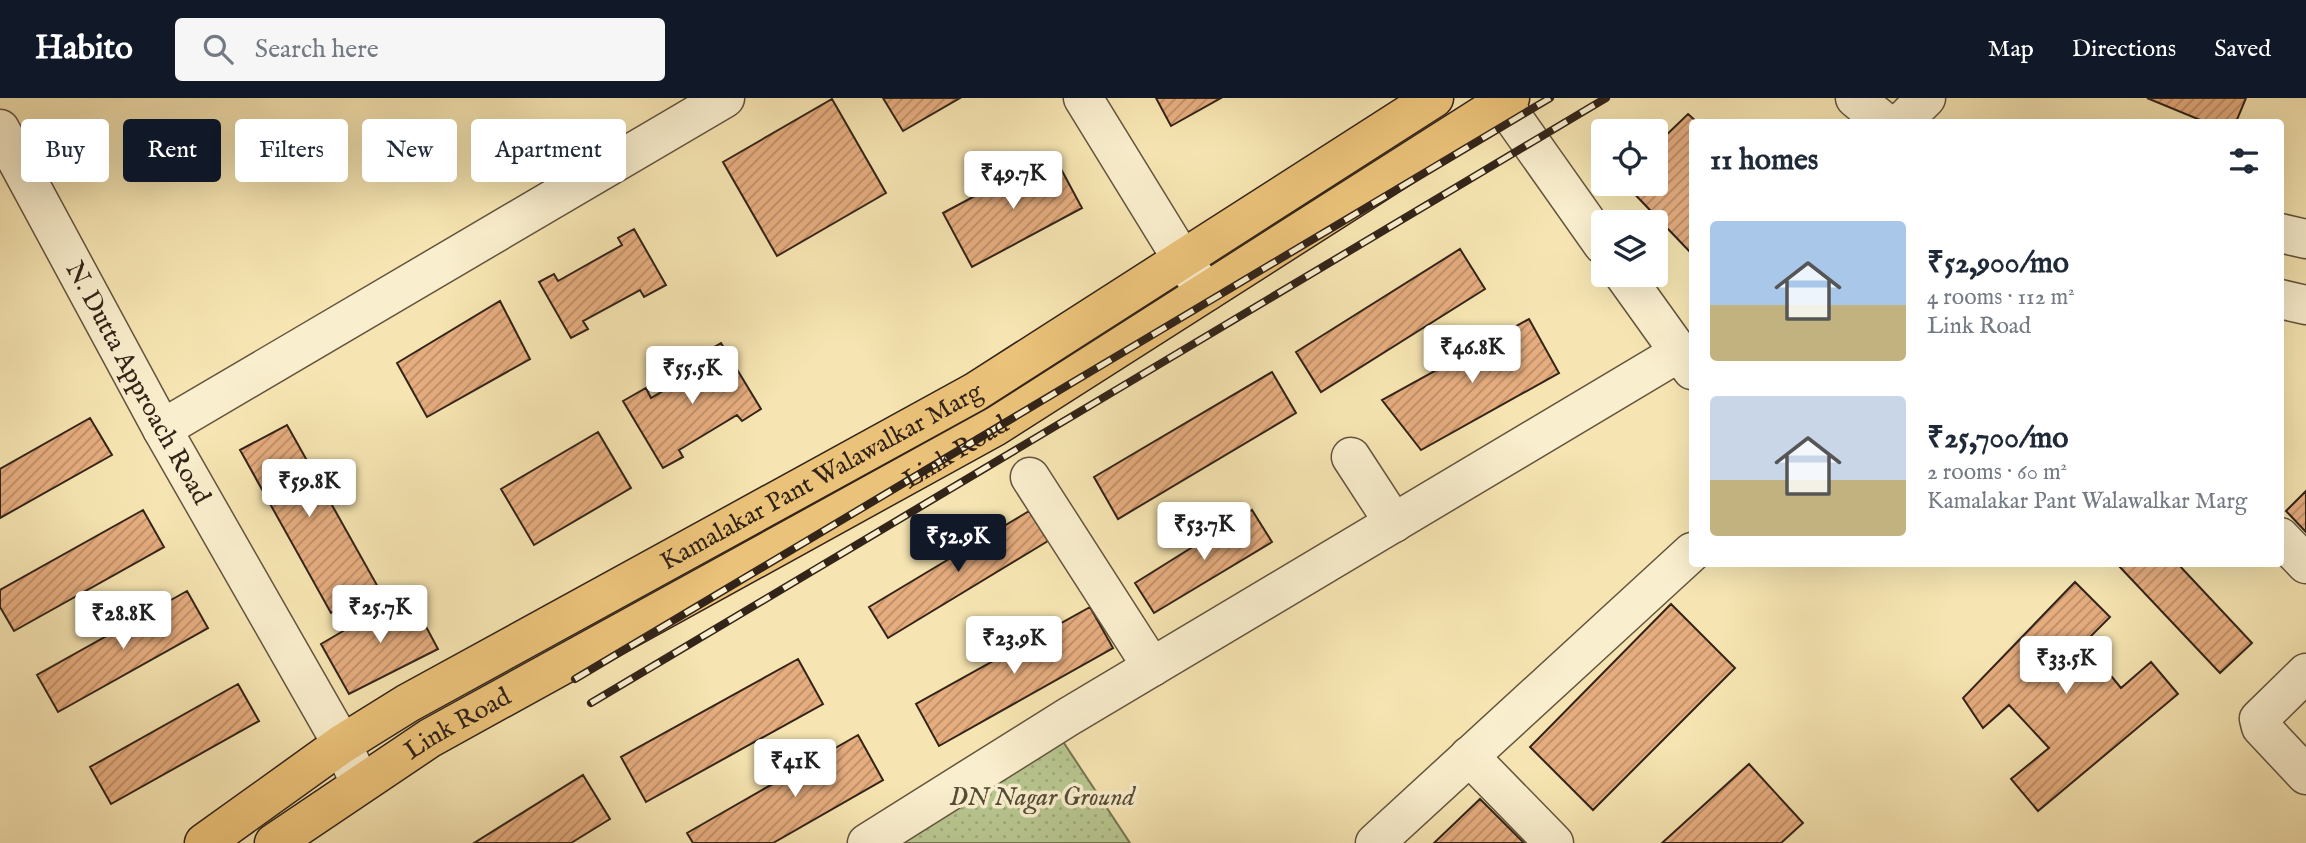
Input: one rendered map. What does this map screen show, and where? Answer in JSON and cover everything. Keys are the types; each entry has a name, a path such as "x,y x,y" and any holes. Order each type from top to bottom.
{"main road":[{"name":"Kamalakar Pant Walawalkar Marg","path":"204,843 342,744 408,703 975,392 1434,98"},
{"name":"Link Road","path":"274,843 430,738 996,426 1506,100"}],"street":[{"path":"162,429 725,98"},
{"path":"1083,98 1182,260 1206,292"},
{"path":"1855,98 1880,119"},
{"path":"1905,119 1926,98"},
{"path":"1506,100 1591,227"},
{"name":"N. Dutta Approach Road","path":"0,130 162,429 342,744 360,783"},
{"path":"2284,234 2306,239"},
{"path":"867,843 1394,523 1686,361 1633,287"},
{"path":"2284,300 2306,305"},
{"path":"1351,457 1394,523"},
{"path":"1030,477 1153,667"},
{"path":"2284,541 2306,564"},
{"path":"1375,843 1689,555"},
{"path":"2306,673 2259,719 2261,727 2306,775"},
{"path":"1469,756 1555,843"}],"green space":[{"name":"DN Nagar Ground","path":"1058,734 1130,843 879,843"}],"building":[{"path":"883,98 960,98 903,131"},
{"path":"1156,98 1221,98 1171,126"},
{"path":"2147,98 2246,98 2237,119 2198,119"},
{"path":"832,99 886,193 777,256 723,162"},
{"path":"1688,114 1694,119 1689,119 1689,251 1668,229 1668,210 1650,210 1636,196 1668,196 1668,133"},
{"path":"1053,154 1082,208 972,267 943,213"},
{"path":"634,229 666,285 644,297 640,290 583,321 588,329 571,338 539,282 554,274 558,281 622,245 618,238"},
{"path":"1460,249 1485,289 1321,392 1296,352"},
{"path":"500,301 530,359 427,417 397,363"},
{"path":"1529,319 1559,373 1421,450 1382,400"},
{"path":"721,343 761,409 742,421 737,415 679,450 683,457 663,468 623,401 646,388 651,398 708,364 702,354"},
{"path":"1272,372 1296,413 1118,519 1094,477"},
{"path":"90,418 112,455 0,518 0,469"},
{"path":"287,425 378,587 331,613 240,450"},
{"path":"598,432 631,488 534,545 501,489"},
{"path":"2306,491 2306,532 2286,511"},
{"path":"143,510 164,547 14,631 0,607 0,590"},
{"path":"1252,510 1272,542 1154,613 1135,583"},
{"path":"1029,511 1048,541 888,638 869,607"},
{"path":"2120,567 2181,567 2252,643 2220,673"},
{"path":"2075,582 2110,617 2084,643 2121,688 2151,662 2178,694 2038,811 2011,779 2049,748 2009,705 1983,728 1963,698"},
{"path":"187,591 208,628 58,712 37,675"},
{"path":"408,593 438,649 349,694 321,644"},
{"path":"1671,604 1735,668 1593,810 1530,747"},
{"path":"1090,607 1113,648 939,746 916,704"},
{"path":"798,659 823,704 646,802 621,757"},
{"path":"238,684 259,721 111,804 90,767"},
{"path":"858,735 883,780 773,843 693,843 687,833"},
{"path":"1749,764 1803,823 1781,843 1662,843"},
{"path":"583,775 610,819 571,843 474,843"},
{"path":"1480,799 1524,843 1434,843"}],"railway":[{"path":"575,679 1550,98"},
{"path":"591,703 1606,98"}]}
